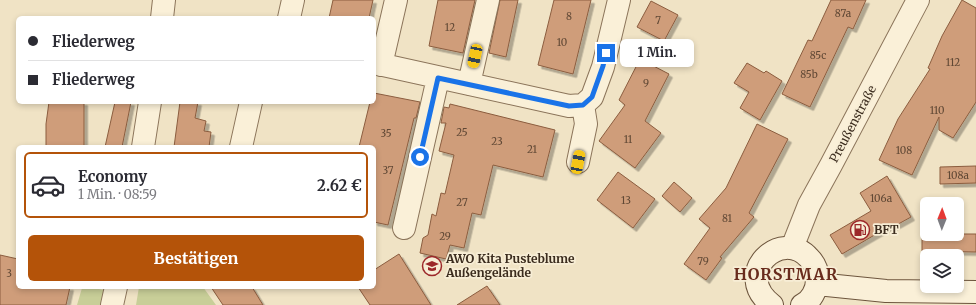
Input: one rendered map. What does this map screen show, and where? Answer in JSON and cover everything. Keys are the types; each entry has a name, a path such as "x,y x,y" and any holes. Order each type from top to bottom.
{"street":[{"path":"162,16 164,0"},
{"path":"289,16 293,0"},
{"path":"396,0 378,64 569,106 583,105 592,97 603,66 619,0"},
{"path":"469,84 488,0"},
{"name":"Preußenstraße","path":"792,248 809,205 918,0"},
{"path":"404,228 438,78"},
{"path":"143,145 150,104"},
{"path":"241,145 251,104"},
{"path":"578,162 586,124 583,105"},
{"path":"765,303 756,280 758,269 763,260 771,252 792,248 806,255 812,261 817,272 817,284 813,294 806,303 802,305"},
{"path":"817,284 886,298 976,292"},
{"path":"112,305 116,289"}],"green space":[{"path":"82,289 104,290 101,305 77,305"},
{"path":"139,289 204,289 216,305 136,305"}],"building":[{"path":"333,0 373,0 369,16 329,16"},
{"path":"438,0 475,0 463,53 429,46"},
{"path":"500,0 518,0 506,57 489,53"},
{"path":"554,0 591,0 573,74 538,65"},
{"path":"831,0 866,0 853,29 848,27 810,107 782,94 808,40 812,41"},
{"path":"962,0 976,8 976,102 953,138 939,130 939,117 912,175 879,160 898,119 930,69 928,68 942,36"},
{"path":"651,1 678,15 664,41 637,27"},
{"path":"640,59 669,74 645,121 661,133 635,168 599,141 625,105 619,100"},
{"path":"747,63 764,73 766,71 782,81 760,120 740,108 749,92 734,83"},
{"path":"376,93 420,102 416,118 414,118 388,225 376,222 376,145 359,145 370,104 376,104"},
{"path":"49,104 84,104 84,145 46,145 46,124"},
{"path":"115,104 131,104 122,145 105,145"},
{"path":"180,104 198,104 195,118 206,121 204,131 211,132 209,145 174,145"},
{"path":"450,104 555,130 543,177 493,165 481,215 472,213 464,248 450,245 446,259 420,253 423,238 428,235 432,214 436,216 441,193 445,194 454,155 439,151 446,123 441,123 444,107 449,108"},
{"path":"757,124 788,139 749,213 754,217 720,257 722,258 706,280 684,264 710,228 699,219 726,188"},
{"path":"976,166 976,183 940,184 940,167"},
{"path":"618,172 655,199 633,228 597,200"},
{"path":"887,176 911,217 891,228 890,226 842,254 830,235 871,211 860,193"},
{"path":"674,182 692,198 680,212 662,196"},
{"path":"964,234 976,234 976,252 964,252 964,249 922,249 922,241 964,241"},
{"path":"399,254 431,305 370,305 359,289 376,289 376,269"},
{"path":"0,255 16,259 16,289 70,289 66,305 0,305"},
{"path":"487,286 500,305 457,305"},
{"path":"212,289 253,289 263,305 223,305"}],"place":[{"name":"BFT","path":"860,230"},
{"name":"AWO Kita Pusteblume Außengelände","path":"432,266"}],"district":[{"name":"HORSTMAR","path":"786,274"}],"route":[{"path":"420,157 438,78 569,106 583,105 592,97 606,53"}]}
